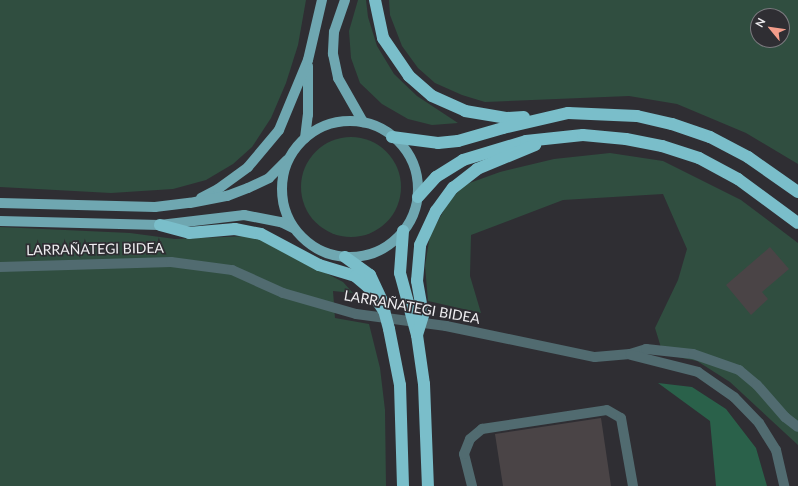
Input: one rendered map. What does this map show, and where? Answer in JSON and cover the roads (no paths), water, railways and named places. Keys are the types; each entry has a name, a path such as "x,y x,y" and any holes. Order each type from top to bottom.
{"highway":[{"path":"375,0 384,38 409,76 432,96 465,111 507,118 598,113 637,116 672,124 710,137 748,157 798,192"},
{"path":"392,137 438,143 458,141 547,117"},
{"path":"418,197 436,177 463,160 512,144 583,135 626,139 662,146 699,158 738,179 798,223"},
{"path":"417,335 423,314 417,281 420,245 444,200 453,188 477,169 550,140"},
{"path":"160,224 189,233 235,229 261,234 319,265 355,276 368,287 384,311"},
{"path":"403,232 400,273 417,335 424,384 428,486"},
{"path":"345,258 370,275 384,311 400,385 403,486"}],"main road":[{"path":"190,203 218,189 260,156 286,116 308,60 322,0"},
{"path":"345,0 334,32 333,54 338,78 363,122"},
{"path":"305,138 308,115 308,60"},
{"path":"0,203 155,207 190,203 227,196 269,178 289,159 305,138 322,126 342,121 363,122 381,128 410,156 417,176 418,197 413,216 403,232 380,249 367,255 345,258 325,253 307,243 293,228 285,212 282,194 283,176 289,159"},
{"path":"0,220 160,224 244,215 281,222 293,228"}],"street":[{"name":"LARRAÑATEGI BIDEA","path":"0,267 171,262 232,270 283,293 356,314 446,326 595,356 630,354 646,348 672,350 714,360 732,368 757,385 785,416 798,427"},
{"path":"630,354 698,372 734,397 759,423 776,450 784,486"},
{"path":"472,486 464,454 470,439 482,429 607,410 621,418 633,486"}]}
